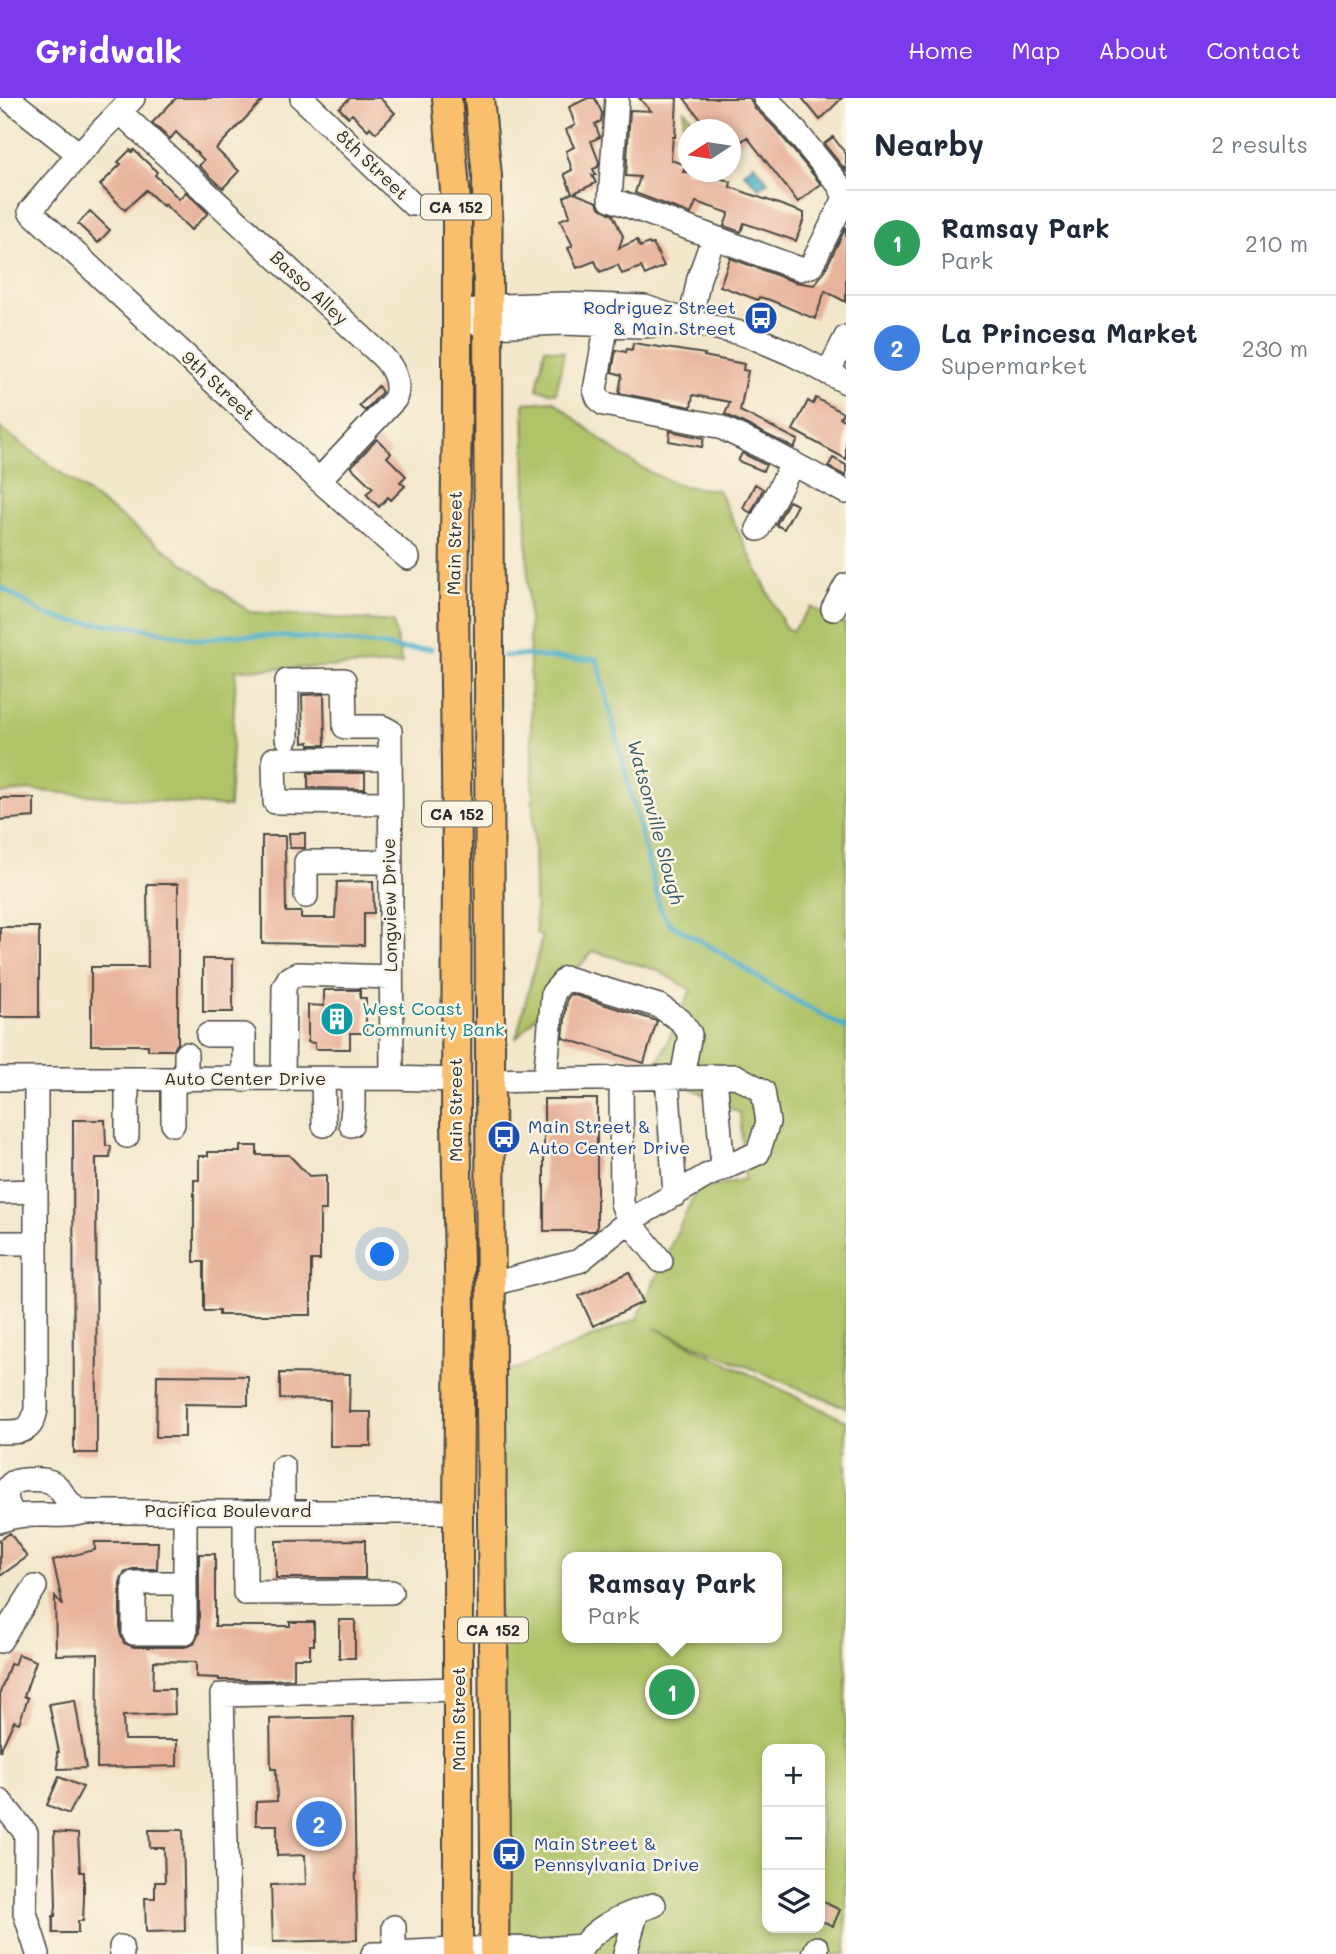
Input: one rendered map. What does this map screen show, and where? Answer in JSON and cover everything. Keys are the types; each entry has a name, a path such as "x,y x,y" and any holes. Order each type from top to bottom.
{"main road":[{"name":"Main Street","path":"447,98 457,213 454,602 460,1312 458,1952"},
{"name":"Main Street","path":"479,98 487,176 494,1951"},
{"name":"Auto Center Drive","path":"456,1080 490,1081"}],"street":[{"path":"8,98 79,154 126,105"},
{"name":"8th Street","path":"302,98 412,204"},
{"path":"617,98 610,199 800,269 811,266 845,198 841,186 765,98"},
{"name":"Basso Alley","path":"126,105 382,356 392,369 398,389 395,399 319,480"},
{"name":"9th Street","path":"79,154 30,211 319,480 408,558"},
{"path":"690,322 699,278 713,239"},
{"path":"488,316 563,304 645,307 690,322 755,338 837,378 846,337"},
{"path":"456,317 488,316 641,326 690,322"},
{"path":"607,323 595,390 604,404 718,426 846,492"},
{"path":"758,529 793,463"},
{"path":"833,610 846,585"},
{"name":"Longview Drive","path":"287,738 286,681 344,680 345,727 382,727 390,732 392,1078"},
{"path":"390,759 274,759 275,802 390,803"},
{"path":"306,897 306,862 390,862"},
{"path":"283,1080 284,987 289,978 298,974 391,977"},
{"path":"545,1079 553,993 566,978 659,1006 680,1020 690,1034 675,1077 675,1195"},
{"path":"208,1035 244,1035 244,1080"},
{"path":"173,1124 179,1080 186,1054"},
{"name":"Auto Center Drive","path":"0,1079 36,1079 65,1068 127,1080 456,1080"},
{"path":"715,1076 723,1169"},
{"path":"490,1081 736,1076 763,1091 768,1122 758,1153 723,1169 629,1221 579,1261 492,1284"},
{"path":"621,1077 622,1203 629,1221 661,1261"},
{"path":"0,1432 23,1431 29,1428 36,1409 36,1079"},
{"path":"323,1079 324,1125"},
{"path":"351,1125 353,1079"},
{"path":"127,1080 127,1136"},
{"path":"0,1192 35,1191"},
{"path":"0,1243 36,1243"},
{"path":"283,1467 283,1511"},
{"path":"6,1515 8,1491 14,1482 44,1480 56,1485 72,1507 85,1512"},
{"name":"Pacifica Boulevard","path":"6,1515 65,1516 85,1512 458,1512"},
{"path":"185,1512 185,1583"},
{"path":"245,1512 246,1593 391,1592"},
{"path":"0,1641 35,1587"},
{"path":"229,1954 222,1695 459,1689"},
{"path":"0,1801 26,1833 26,1919 38,1954"},
{"path":"373,1954 580,1950 590,1937 619,1918 645,1908 625,1954"},
{"path":"394,1927 394,1953"}],"green space":[{"path":"684,109 692,119 683,119"},
{"path":"545,348 564,352 556,393 537,389"},
{"path":"554,401 613,449 645,470 680,485 718,490 785,627 792,631 811,607 846,625 846,1408 655,1328 846,1421 846,1954 501,1954 497,1377 637,1319 696,1191 745,1179 740,1113 655,1069 691,990 657,970 593,951 516,1039 542,937 536,934 524,403"},
{"path":"0,428 250,612 393,622 402,664 236,670 229,807 29,790 0,794"}],"water":[{"path":"754,164 768,182 759,188 744,173"}],"building":[{"path":"176,98 265,98 216,149 239,171 223,188 199,166 204,160 176,132 170,139 152,123"},
{"path":"350,98 380,98 395,113 376,133 370,127 368,130 352,114 348,117 339,108"},
{"path":"588,98 595,98 602,113 601,121 595,124 600,137 591,141 599,162 598,167 593,169 596,175 592,175 596,183 574,193 597,202 599,207 613,215 623,236 619,248 637,240 640,247 653,244 664,266 645,275 641,267 622,274 618,265 600,272 595,261 577,268 568,248 572,244 560,220 570,216 564,197 572,193 564,174 572,170 566,151 574,147 566,130 575,125 569,107"},
{"path":"639,98 677,98 671,160 678,162 678,182 731,182 730,187 804,213 796,241 744,223 741,232 724,226 729,213 696,202 691,214 635,193 640,177 626,176 630,110 651,111"},
{"path":"684,98 750,98 755,108 821,184 798,202 747,137 741,142 741,119 700,119"},
{"path":"802,98 842,98 820,120"},
{"path":"833,137 846,154 846,171 824,144"},
{"path":"130,150 134,150 157,172 155,175 179,199 186,192 208,213 191,230 146,190 125,210 100,185 121,164 118,162"},
{"path":"90,211 110,230 98,243 78,224"},
{"path":"846,227 846,302 825,291 815,319 770,300 759,297 758,300 720,286 730,258 795,282 814,285 824,272"},
{"path":"633,343 705,354 704,356 744,364 743,370 748,371 740,411 798,440 794,448 725,414 730,402 693,395 691,407 619,393 622,375 612,372 616,350 632,350"},
{"path":"378,386 382,392 365,411 359,406"},
{"path":"816,398 843,413 840,418 846,421 846,459 793,430 808,401 813,404"},
{"path":"670,431 704,438 702,447 669,441"},
{"path":"377,439 391,453 387,457 406,476 400,482 405,486 391,500 388,497 379,507 366,494 373,488 351,467"},
{"path":"742,453 766,465 763,471 738,461"},
{"path":"833,458 846,465 846,476 828,467"},
{"path":"755,484 763,489 751,513 743,508"},
{"path":"789,501 797,505 784,529 776,525"},
{"path":"324,694 325,745 303,743 302,695"},
{"path":"308,773 365,773 365,789 308,788"},
{"path":"0,798 34,798 34,817 0,820"},
{"path":"289,833 305,833 305,848 290,848"},
{"path":"262,836 285,836 286,912 301,912 301,918 335,918 337,882 373,881 374,913 364,913 364,945 262,943"},
{"path":"147,884 178,884 178,1043 173,1050 148,1050 148,1045 91,1045 91,967 148,967"},
{"path":"0,927 39,927 39,1017 0,1017"},
{"path":"203,959 233,959 233,1012 203,1012"},
{"name":"West Coast Community Bank","path":"324,990 360,990 360,998 366,998 366,1033 350,1033 350,1049 315,1049 315,1043 308,1042 308,1005 324,1006"},
{"path":"571,994 657,1021 644,1063 563,1038 567,999"},
{"path":"544,1099 597,1099 595,1231 544,1231"},
{"path":"73,1120 105,1120 106,1146 111,1146 110,1158 96,1158 97,1453 74,1453"},
{"path":"240,1146 257,1146 257,1155 289,1155 309,1176 326,1175 326,1210 320,1210 320,1260 311,1260 311,1315 219,1315 219,1311 204,1311 204,1262 194,1262 194,1180 199,1180 199,1156 208,1156 208,1152 240,1152"},
{"path":"629,1272 643,1302 593,1326 579,1296"},
{"path":"280,1373 350,1374 349,1412 371,1412 371,1446 330,1446 330,1400 280,1399"},
{"path":"157,1375 248,1376 248,1405 185,1404 185,1437 156,1437"},
{"path":"10,1533 27,1557 0,1576 0,1540"},
{"path":"365,1540 365,1578 276,1578 276,1541"},
{"path":"95,1542 158,1542 157,1569 133,1569 126,1571 122,1577 120,1633 124,1643 134,1647 185,1647 194,1644 199,1633 199,1554 215,1554 215,1626 290,1626 290,1622 314,1622 314,1645 310,1645 310,1658 294,1658 294,1679 269,1680 196,1677 196,1662 154,1661 153,1689 174,1689 175,1714 123,1716 124,1740 177,1740 177,1766 97,1768 98,1654 56,1655 55,1596 63,1606 53,1560 95,1550"},
{"path":"339,1620 355,1620 355,1658 339,1658"},
{"path":"18,1654 36,1661 24,1696 28,1698 19,1723 14,1721 0,1751 0,1693 10,1664 14,1665"},
{"path":"75,1700 86,1768 58,1769 59,1752 49,1704"},
{"path":"353,1717 357,1940 273,1942 271,1885 306,1884 305,1855 277,1856 277,1825 256,1825 256,1802 277,1801 276,1769 271,1769 270,1719"},
{"path":"59,1777 83,1787 69,1814 47,1805"},
{"path":"149,1830 183,1830 185,1931 146,1932 145,1898 155,1898 155,1882 165,1882 164,1848 150,1848"},
{"path":"54,1832 78,1834 80,1872 84,1872 84,1899 83,1921 78,1921 78,1933 53,1933 56,1905"},
{"path":"825,1902 840,1910 833,1926 825,1922"}],"waterway":[{"name":"Watsonville Slough","path":"0,587 44,614 69,621 138,627 201,640 232,635 293,637 401,649 431,649"},
{"name":"Watsonville Slough","path":"503,656 597,659 660,908 670,924 720,952 777,990 846,1028"}],"place":[{"name":"Rodriguez Street & Main Street","path":"761,318"},
{"name":"West Coast Community Bank","path":"337,1019"},
{"name":"Main Street & Auto Center Drive","path":"504,1137"},
{"name":"Ramsay Park","path":"672,1692"},
{"name":"La Princesa Market","path":"319,1824"},
{"name":"Main Street & Pennsylvania Drive","path":"509,1854"}]}
